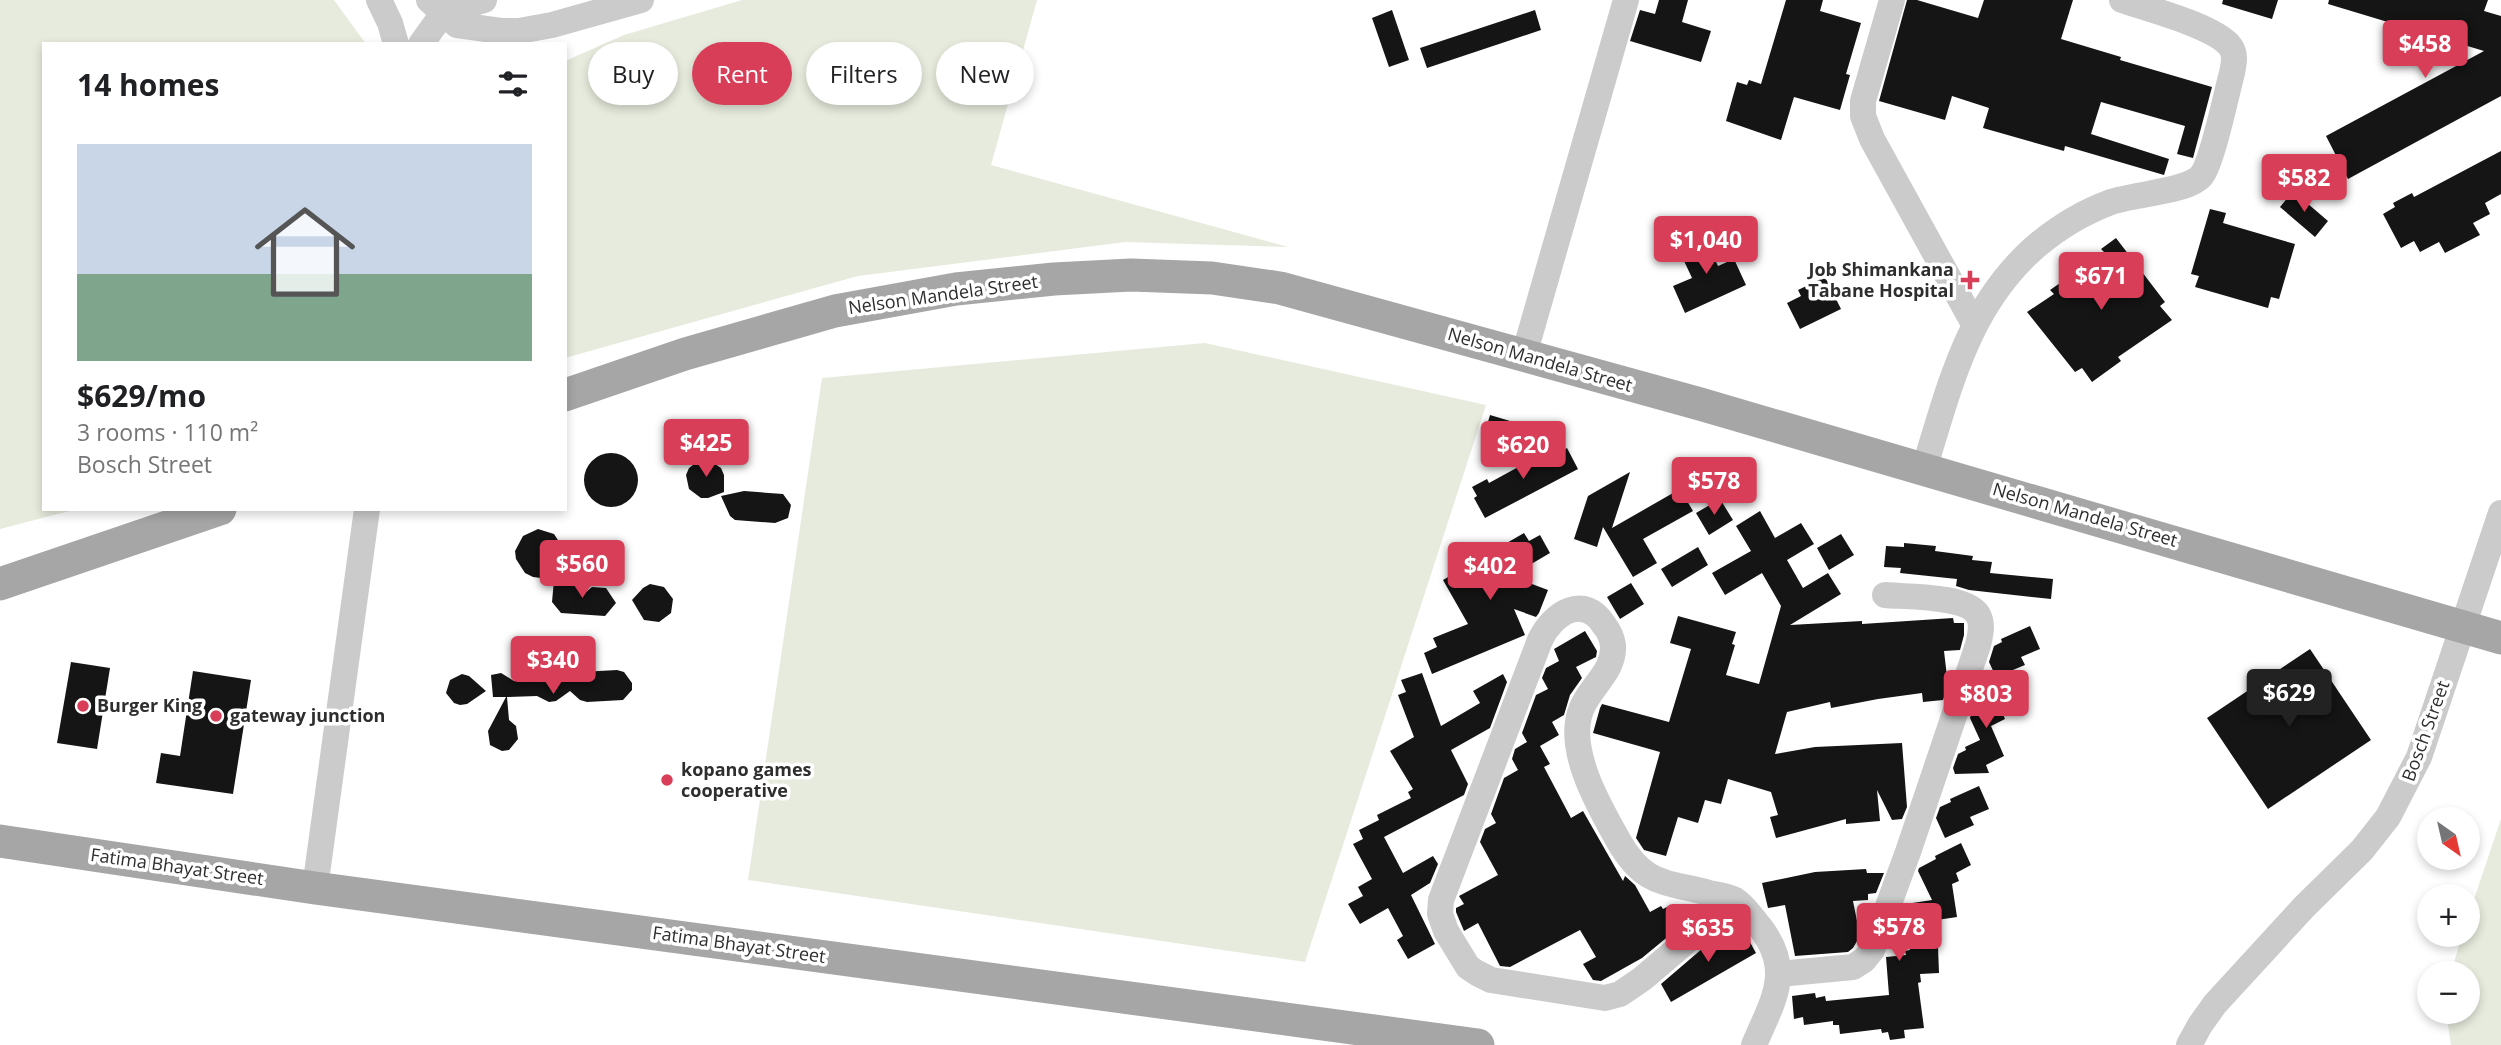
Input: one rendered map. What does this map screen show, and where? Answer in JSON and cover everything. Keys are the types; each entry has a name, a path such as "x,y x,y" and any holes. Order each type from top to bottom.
{"main road":[{"name":"Nelson Mandela Street","path":"567,394 685,354 835,311 956,289 1054,279 1131,275 1212,278 1280,288 1524,355 2501,638"},
{"path":"0,584 214,511"},
{"name":"Fatima Bhayat Street","path":"0,841 315,888 1478,1045"}],"street":[{"path":"379,0 395,42"},
{"path":"423,42 448,15 484,0"},
{"path":"448,15 510,31 552,25 641,0"},
{"path":"1524,355 1626,0"},
{"path":"1892,0 1863,101 1863,117 1872,139 1974,324"},
{"path":"1924,469 1974,324 1987,302 2011,272 2035,247 2088,212 2112,201 2190,183 2204,172 2232,73 2235,58 2232,48 2209,30 2122,0"},
{"path":"526,42 552,25"},
{"path":"315,888 367,511"},
{"name":"Bosch Street","path":"2189,1045 2200,1025 2232,985 2304,907 2362,850 2388,817 2419,757 2501,513"},
{"path":"1779,974 1853,967 1864,960 1872,950 1978,645 1981,628 1979,617 1973,608 1963,603 1885,595"},
{"path":"1735,900 1643,979 1620,994 1605,998 1491,981 1468,967 1457,950 1440,914 1441,900 1540,640 1547,625 1561,612 1578,609 1590,611 1600,618 1613,644 1610,662 1603,677 1580,711 1578,743 1587,780 1618,840 1642,871 1654,880 1735,900 1770,939 1778,956 1776,992 1754,1045"}],"shaded area":[{"path":"0,0 334,0 365,42 42,42 42,511 69,511 0,529"},
{"path":"742,0 1037,0 1025,42 936,42 936,105 1008,105 991,165 1288,247 1125,242 858,276 567,357 567,60 588,51 588,105 678,105 678,42 608,42"},
{"path":"1205,343 1486,405 1305,962 748,880 822,378"},
{"path":"2501,819 2501,1045 2451,1045 2448,1024 2480,1024 2480,961 2454,961 2459,947 2480,947 2479,884"}],"building":[{"path":"1659,0 1688,0 1682,22 1711,31 1701,62 1630,41 1640,10 1655,14"},
{"path":"1786,0 1823,0 1820,11 1861,23 1846,74 1850,75 1840,110 1794,97 1781,140 1726,121 1737,82 1747,85 1749,80 1761,84"},
{"path":"1907,0 1917,0 1978,18 1984,0 2073,0 2061,39 2121,57 2120,60 2212,87 2193,158 2177,154 2185,126 2101,102 2091,134 2169,159 2164,175 2065,146 2064,151 1983,128 1989,108 1952,96 1945,120 1879,101"},
{"path":"2223,0 2278,0 2272,19 2222,4"},
{"path":"2329,0 2488,0 2484,11 2501,16 2501,96 2348,179 2326,136 2484,51 2328,4"},
{"path":"1392,10 1409,60 1389,67 1372,18"},
{"path":"1535,10 1541,30 1427,68 1420,48"},
{"path":"2501,151 2501,194 2485,203 2490,214 2473,223 2480,235 2445,253 2439,242 2420,252 2414,241 2401,248 2383,214 2395,207 2393,203 2412,193 2414,197"},
{"path":"2293,191 2328,221 2315,237 2280,207"},
{"path":"2210,209 2226,213 2223,223 2295,244 2279,299 2271,297 2268,308 2195,287 2199,276 2191,274"},
{"path":"1703,235 1718,266 1734,259 1746,285 1685,313 1673,286 1692,278 1678,248"},
{"path":"2116,238 2165,302 2160,306 2172,320 2118,357 2121,361 2092,382 2082,368 2075,372 2027,312 2054,294 2050,290 2104,252 2101,249"},
{"path":"1825,277 1841,309 1800,329 1787,303 1801,296 1798,290"},
{"path":"1490,415 1527,426 1519,452 1482,442"},
{"path":"1555,447 1558,453 1567,448 1578,469 1485,518 1474,498 1477,496 1472,487 1487,479 1489,483"},
{"path":"611,453 630,461 638,480 630,499 611,507 592,499 584,480 592,461"},
{"path":"701,459 709,460 721,468 724,475 724,492 701,498 689,489 686,475 689,468"},
{"path":"1630,472 1612,528 1680,489 1693,511 1643,539 1657,563 1633,577 1603,527 1597,547 1574,539 1588,496"},
{"path":"744,491 783,494 791,505 788,518 775,523 735,520 730,516 721,496"},
{"path":"1720,499 1733,520 1709,535 1696,513"},
{"path":"1760,511 1775,538 1801,523 1814,544 1787,560 1803,588 1828,573 1841,594 1790,625 1953,618 1954,623 1964,623 1960,650 1944,651 1948,685 1943,700 1923,702 1922,693 1831,708 1830,702 1787,712 1775,754 1815,747 1902,743 1907,807 1902,819 1892,820 1877,790 1880,821 1846,824 1846,819 1776,838 1770,817 1778,815 1771,792 1728,779 1721,804 1705,800 1698,823 1678,817 1666,856 1644,850 1636,838 1660,752 1593,733 1600,708 1602,704 1669,722 1691,649 1670,643 1678,616 1736,632 1726,675 1759,684 1781,606 1762,573 1725,595 1712,573 1751,551 1736,526"},
{"path":"538,529 554,534 563,548 564,556 557,580 533,577 525,573 516,559 515,551 523,536"},
{"path":"1524,533 1529,541 1540,535 1550,553 1511,576 1548,590 1536,617 1514,609 1525,635 1432,674 1424,653 1437,647 1433,638 1468,624 1443,580"},
{"path":"1841,534 1854,555 1829,570 1817,548"},
{"path":"1904,543 1936,546 1935,551 1973,556 1972,560 1992,562 1990,573 2053,579 2051,599 1969,590 1956,586 1957,579 1900,573 1901,568 1884,567 1886,546 1904,547"},
{"path":"1698,547 1708,565 1672,587 1661,569"},
{"path":"554,580 575,585 585,593 592,587 606,588 616,603 605,616 561,613 552,602"},
{"path":"1631,583 1644,604 1620,619 1607,597"},
{"path":"650,584 664,587 673,599 671,613 659,622 644,620 632,600"},
{"path":"2030,626 2040,649 2021,657 2025,665 1996,677 1989,662 1994,646 2002,642 2001,639"},
{"path":"1585,631 1597,651 1596,657 1576,667 1582,678 1570,695 1564,715 1552,722 1559,735 1540,746 1550,764 1544,767 1571,818 1583,811 1623,881 1625,876 1635,885 1650,912 1661,906 1663,909 1671,905 1682,925 1642,958 1601,981 1593,980 1583,964 1596,957 1580,930 1510,967 1500,966 1478,923 1464,931 1456,912 1456,908 1464,904 1459,896 1498,875 1480,842 1485,829 1496,823 1491,814 1504,778 1518,770 1512,759 1515,749 1527,742 1522,733 1536,695 1548,689 1542,678 1546,668 1559,661 1554,649"},
{"path":"2310,649 2371,740 2268,809 2207,718"},
{"path":"71,662 110,668 97,749 57,743"},
{"name":"gateway junction","path":"193,671 251,680 233,794 156,783 161,753 180,756"},
{"path":"551,671 568,681 581,672 624,672 632,683 632,690 623,700 587,702 580,700 570,691 556,701 549,702 537,696 507,697 509,720 516,726 518,739 509,750 502,751 490,745 488,731 506,697 493,697 491,675 501,673 514,681 533,680 544,672"},
{"path":"1422,673 1441,726 1480,703 1473,691 1503,674 1507,682 1490,728 1451,750 1468,784 1464,795 1384,837 1403,873 1433,856 1438,864 1430,883 1411,895 1435,944 1408,959 1397,940 1403,936 1388,908 1360,924 1348,904 1363,896 1358,887 1372,879 1353,844 1363,839 1359,830 1379,820 1377,815 1411,798 1408,792 1413,789 1390,751 1414,737 1398,695 1406,692 1401,680"},
{"path":"462,674 469,676 486,691 467,704 460,705 454,703 446,693 450,680"},
{"path":"2011,681 2021,704 2002,712 2005,719 1991,726 2004,756 1986,765 1989,773 1955,774 1953,768 1958,754 1966,750 1965,747 1980,740 1970,718 1977,696"},
{"path":"1979,786 1989,809 1970,817 1974,825 1945,838 1936,818 1940,807 1951,802 1950,799"},
{"path":"1961,843 1971,865 1956,873 1959,881 1952,884 1957,917 1937,920 1939,973 1920,974 1921,982 1918,983 1924,1028 1904,1030 1905,1038 1890,1040 1888,1032 1882,1033 1881,1029 1840,1034 1839,1025 1833,1025 1833,1021 1804,1025 1803,1017 1794,1019 1792,996 1815,993 1816,998 1825,996 1826,1001 1889,995 1886,957 1906,955 1905,951 1910,950 1904,909 1906,904 1932,900 1919,868 1936,859 1935,856"},
{"path":"1866,869 1867,873 1884,873 1876,893 1868,894 1868,900 1853,901 1860,936 1853,948 1848,952 1795,956 1785,905 1768,908 1762,883 1815,872"},
{"path":"1728,932 1732,940 1745,933 1756,953 1671,1002 1661,984 1710,942"}],"place":[{"name":"Job Shimankana Tabane Hospital","path":"1970,280"},
{"name":"Burger King","path":"83,706"},
{"name":"gateway junction","path":"216,716"},
{"name":"kopano games cooperative","path":"667,780"}]}
